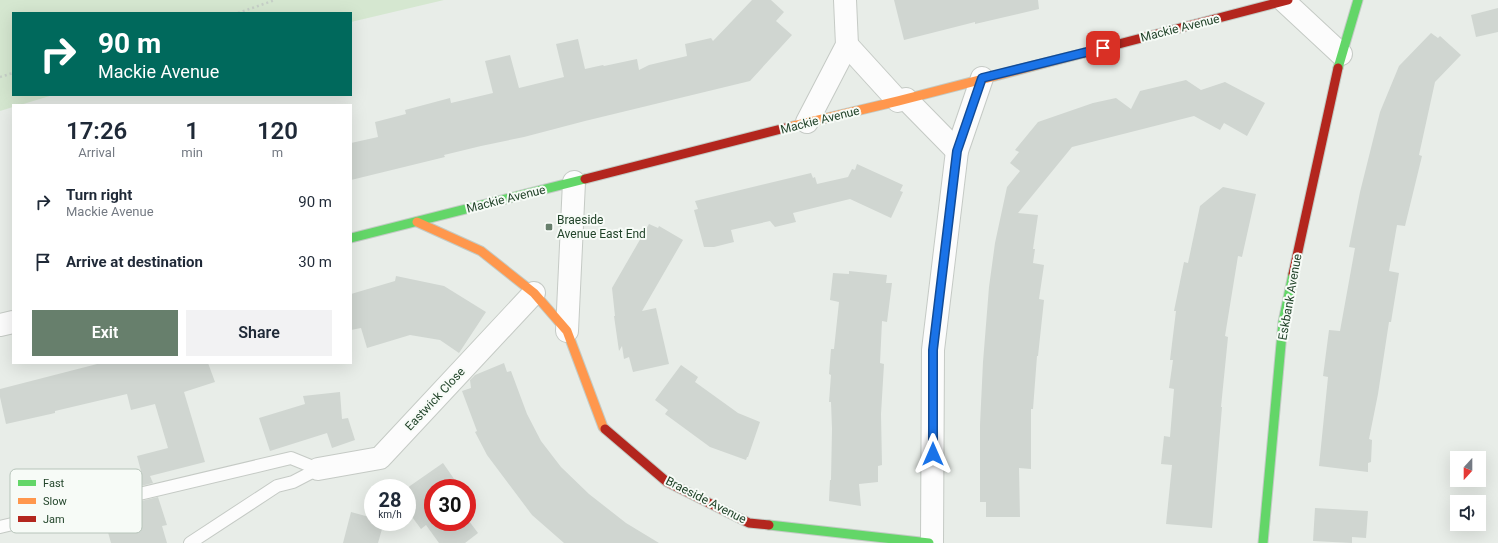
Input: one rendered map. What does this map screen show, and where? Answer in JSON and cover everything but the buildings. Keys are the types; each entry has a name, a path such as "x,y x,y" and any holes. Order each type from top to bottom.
{"street":[{"path":"807,122 847,45 845,0"},
{"name":"Eskbank Avenue","path":"1263,543 1283,322 1341,54 1358,0"},
{"path":"1286,1 1341,54"},
{"name":"Mackie Avenue","path":"352,238 807,122 902,100 982,78 1286,1"},
{"path":"847,45 902,100 957,151"},
{"path":"932,543 933,350 957,151 982,78"},
{"name":"Braeside Avenue","path":"567,331 574,182"},
{"name":"Braeside Avenue","path":"417,222 481,251 534,293 567,331 603,427 667,482 749,523 929,543"},
{"name":"Eastwick Close","path":"318,469 380,458 534,293"},
{"path":"0,325 12,322"}],"lane":[{"path":"142,493 291,458 318,469"},
{"path":"190,543 277,486 293,482 318,469"},
{"path":"0,527 10,525"}],"path":[{"path":"241,12 275,0"},
{"path":"0,76 12,73"}],"green space":[{"path":"0,0 444,0 352,22 352,12 12,12 12,96 50,96 23,104 12,104 12,107 0,111"}],"traffic: fast":[{"path":"1338,68 1358,0"},
{"path":"352,238 585,179"},
{"path":"1263,543 1283,322 1293,274"},
{"path":"769,525 929,543"}],"traffic: slow":[{"path":"789,127 898,101 1084,53"},
{"path":"417,222 481,251 534,293 567,331 605,429"}],"traffic: jam":[{"path":"1084,53 1288,0"},
{"path":"1293,274 1338,68"},
{"path":"585,179 789,127"},
{"path":"605,429 667,482 749,523 769,525"}],"place":[{"name":"Braeside Avenue East End","path":"549,227"}],"route":[{"path":"933,454 933,350 957,151 982,78 1103,48"}]}
